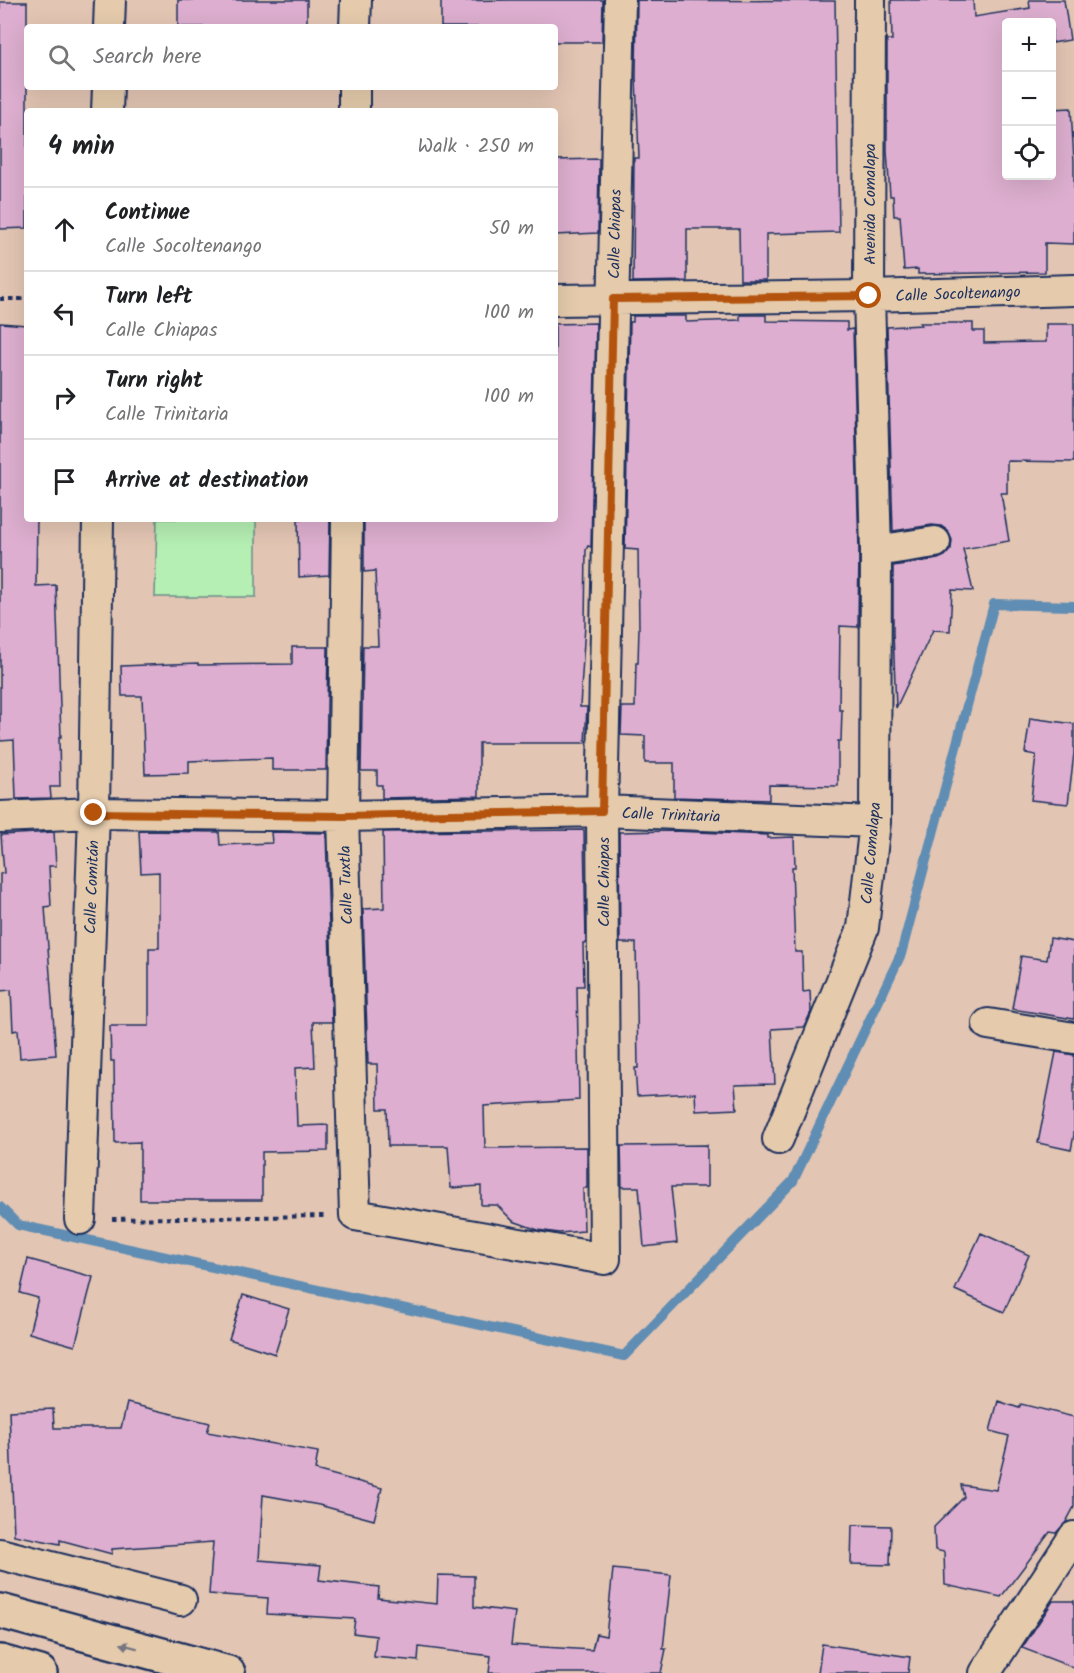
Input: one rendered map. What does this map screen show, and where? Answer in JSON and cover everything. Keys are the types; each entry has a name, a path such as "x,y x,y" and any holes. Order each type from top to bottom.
{"main road":[{"path":"0,1611 228,1673"},
{"path":"0,1662 40,1673"}],"street":[{"path":"110,0 110,24"},
{"path":"355,24 356,0"},
{"name":"Calle Chiapas","path":"355,1215 605,1259 602,811 620,0"},
{"name":"Avenida Comalapa","path":"870,0 869,296 876,551"},
{"path":"107,108 108,90"},
{"path":"354,90 354,108"},
{"name":"Calle Socoltenango","path":"558,300 869,296 1074,290"},
{"name":"Calle Comitán","path":"80,1219 94,813 98,522"},
{"name":"Calle Tuxtla","path":"347,522 343,816 355,1215"},
{"path":"876,551 935,542"},
{"name":"Calle Comalapa","path":"778,1139 863,928 874,822 876,551"},
{"name":"Calle Trinitaria","path":"0,817 94,813 343,816 602,811 874,822"},
{"path":"987,1024 1074,1038"},
{"path":"985,1673 1074,1537"},
{"path":"0,1554 181,1600"}],"path":[{"path":"0,299 24,299"},
{"path":"80,1219 355,1215"}],"green space":[{"path":"157,522 256,522 256,597 155,597"}],"building":[{"path":"178,0 307,0 307,24 178,24"},
{"path":"603,0 602,42 558,42 558,24 441,24 441,1"},
{"path":"637,0 835,1 839,232 766,234 766,280 740,280 739,229 687,229 687,281 633,282 634,158 639,158 636,77"},
{"path":"891,0 973,0 974,17 1030,8 1029,0 1064,0 1070,40 1056,42 1056,18 1002,18 1002,180 1056,180 1056,109 1071,108 1074,162 1074,244 1045,243 1045,272 918,274 918,269 904,270 900,216 894,216 893,196 890,196 887,151 887,40 892,40"},
{"path":"0,2 27,2 27,24 24,24 24,90 27,90 27,108 24,108 24,228 0,229"},
{"path":"599,159 598,233 558,235 558,160"},
{"path":"740,315 766,315 766,321 847,322 847,330 853,329 859,551 858,627 840,626 839,710 842,710 841,741 838,741 838,786 769,785 769,800 674,797 674,763 645,763 645,736 621,735 622,707 635,707 639,628 638,550 625,549 630,322 633,322 633,316 686,316 686,322 740,320"},
{"path":"0,323 24,325 24,522 37,522 36,586 56,585 61,737 59,737 60,787 50,787 51,798 16,799 14,740 0,741"},
{"path":"596,323 591,547 588,546 586,550 585,625 580,707 587,707 585,743 479,743 479,796 382,798 382,785 377,785 377,771 361,771 363,646 378,646 375,571 364,572 364,522 558,522 558,324"},
{"path":"920,323 973,323 973,331 984,331 984,343 1046,342 1046,324 1074,324 1074,462 1007,461 1007,493 1001,493 1009,541 963,549 973,591 952,590 950,631 933,630 896,708 893,566 945,556 951,549 952,540 948,531 941,526 932,525 893,531 887,327 921,325"},
{"path":"298,522 330,522 329,575 299,577"},
{"path":"292,647 328,647 326,770 272,770 272,758 189,761 189,773 145,774 142,696 122,696 121,666 198,663 198,665 292,664"},
{"path":"1030,718 1074,724 1074,753 1068,804 1031,800 1036,755 1025,753"},
{"path":"584,830 586,943 583,943 584,986 577,986 579,1100 484,1106 485,1148 587,1147 587,1188 583,1188 584,1231 559,1233 538,1230 513,1221 497,1205 481,1205 481,1186 451,1188 448,1146 388,1146 387,1109 378,1109 377,1064 368,1064 363,909 384,908 383,832"},
{"path":"139,831 219,832 220,845 272,843 271,832 326,833 332,1022 313,1022 315,1067 295,1068 297,1126 328,1125 328,1151 262,1152 262,1200 140,1200 140,1142 115,1143 114,1061 111,1061 110,1026 149,1026 149,948 159,948 159,872 141,873"},
{"path":"674,831 768,835 768,838 794,837 795,867 792,867 795,952 802,952 803,992 810,991 811,1012 804,1027 772,1029 775,1084 735,1085 737,1109 696,1111 695,1093 637,1096 635,1068 638,1068 636,943 620,943 619,832"},
{"path":"54,832 56,866 49,866 51,906 45,907 56,1055 20,1058 18,1030 13,1031 11,990 0,991 0,874 4,873 1,835"},
{"path":"1050,938 1074,942 1074,1019 1012,1009 1021,956 1047,960"},
{"path":"1056,1052 1074,1055 1074,1135 1071,1150 1038,1143"},
{"path":"707,1145 707,1187 671,1187 677,1243 644,1247 639,1187 622,1187 621,1146"},
{"path":"981,1233 1029,1255 1004,1312 955,1290"},
{"path":"28,1259 93,1277 75,1346 29,1333 38,1298 20,1293"},
{"path":"243,1295 289,1309 275,1354 229,1339"},
{"path":"998,1401 1019,1408 1021,1404 1074,1417 1074,1507 1066,1522 1056,1533 1050,1532 1001,1597 945,1585 944,1552 935,1550 934,1527 964,1497 961,1485 996,1490 1009,1436 990,1431"},
{"path":"127,1403 210,1423 207,1432 318,1452 315,1470 382,1488 374,1520 319,1505 263,1495 259,1560 321,1565 319,1580 379,1587 378,1598 437,1604 438,1575 474,1576 474,1607 515,1612 511,1645 592,1650 596,1634 606,1636 613,1569 671,1575 663,1649 666,1649 661,1673 489,1673 491,1656 419,1647 418,1661 374,1657 376,1636 353,1633 355,1619 267,1614 268,1598 209,1594 213,1542 112,1549 112,1554 60,1540 60,1544 14,1535 9,1411 53,1409 54,1428 121,1428"},
{"path":"852,1525 891,1526 890,1565 851,1564"},
{"path":"1053,1601 1074,1601 1074,1668 1022,1648"},
{"path":"822,1644 910,1657 908,1673 818,1673"}],"waterway":[{"path":"0,1207 18,1225 624,1356 793,1181 901,954 994,604 1074,606"}],"route":[{"path":"94,813 343,816 602,811 613,299 869,296"}]}
